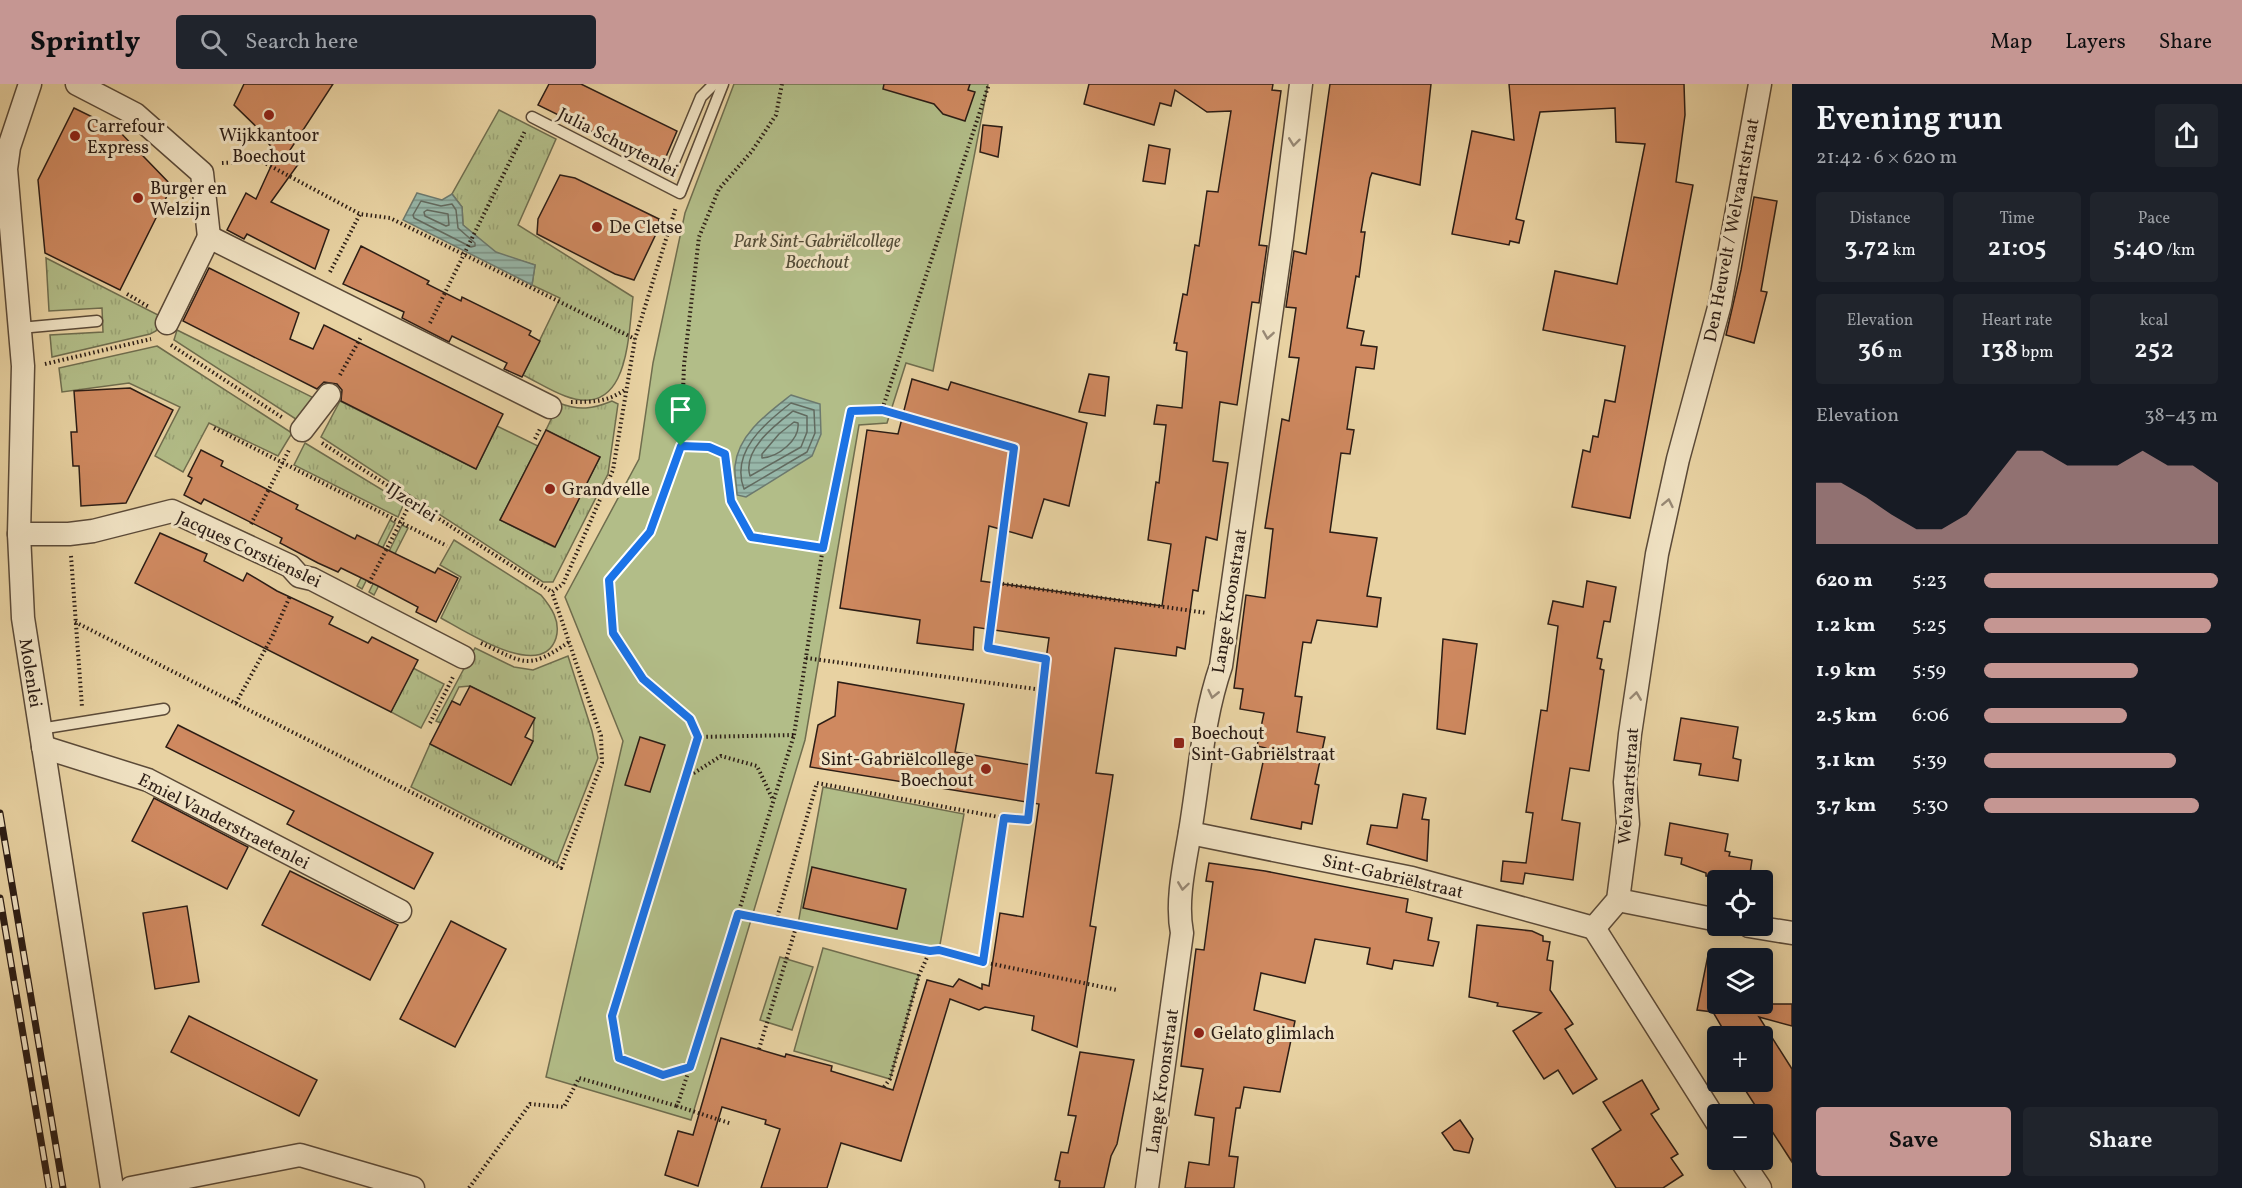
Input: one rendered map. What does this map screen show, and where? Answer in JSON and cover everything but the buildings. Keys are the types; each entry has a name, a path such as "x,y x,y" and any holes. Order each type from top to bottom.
{"street":[{"name":"Molenlei","path":"30,84 9,147 6,169 23,366 19,534 23,618 112,1188"},
{"path":"77,84 135,114 202,173 209,237 165,334"},
{"name":"Lange Kroonstraat","path":"1147,1188 1180,944 1179,916 1190,833 1211,700 1221,666 1282,238 1301,84"},
{"name":"Den Heuvelt / Welvaartstraat","path":"1700,376 1727,268 1760,84"},
{"path":"209,237 550,407"},
{"name":"Welvaartstraat","path":"1618,900 1628,824 1625,782 1630,734 1657,554 1678,459 1700,376"},
{"path":"302,430 332,390"},
{"name":"Jacques Corstienslei","path":"19,534 69,534 93,531 172,511 290,566 299,576 312,579 463,657"},
{"name":"Emiel Vanderstraetenlei","path":"41,738 148,780 400,911"},
{"name":"Sint-Gabriëlstraat","path":"1190,833 1412,878 1594,928"},
{"path":"1707,918 1618,900 1594,928 1707,1107"},
{"path":"1773,930 1792,933"},
{"path":"131,1188 300,1155 413,1188"},
{"path":"1748,1170 1760,1188"}],"lane":[{"path":"671,170 701,97 714,84"},
{"name":"Julia Schuytenlei","path":"532,117 680,193 723,84"},
{"path":"20,328 97,321"},
{"path":"41,738 83,722 164,709"}],"path":[{"path":"690,1067 663,1075 619,1058 612,1016 698,737 690,719 643,679 613,633 609,580 650,532 681,446 684,365 699,237 719,189 752,151 777,115 782,84"},
{"path":"882,410 989,84"},
{"path":"420,343 532,117"},
{"path":"191,165 261,161 360,214 390,218 635,339"},
{"path":"75,622 561,868 602,763 603,748 602,736 552,592 563,584 613,470 635,339 680,193"},
{"path":"319,292 360,214"},
{"path":"332,390 371,318"},
{"path":"23,366 51,363 165,334"},
{"name":"IJzerlei","path":"165,334 302,430 552,592"},
{"path":"677,1106 794,735 823,548 851,411 882,410 1014,448 988,648 1046,659 1028,820 1004,818 817,783 776,921"},
{"path":"214,428 447,546"},
{"path":"242,542 282,462 302,430"},
{"path":"681,446 709,447 725,454 731,501 751,537 823,548"},
{"path":"358,602 411,501"},
{"path":"69,534 83,722"},
{"path":"236,703 272,637 299,576"},
{"path":"997,583 1228,616"},
{"path":"430,723 463,657 476,640 521,661 532,663 543,660 569,642"},
{"path":"806,658 1043,690"},
{"path":"698,737 794,735"},
{"path":"685,778 721,756 757,766 774,800"},
{"path":"983,962 1004,818"},
{"path":"738,914 930,951 939,950 983,962 1117,990"},
{"path":"759,1049 798,924"},
{"path":"885,1087 890,1078 919,975 930,951"},
{"path":"469,1188 530,1104 564,1107 579,1078 732,1124"}],"green space":[{"name":"Park Sint-Gabriëlcollege Boechout","path":"734,84 988,84 933,371 906,363 887,423 859,425 805,740 691,1120 546,1077 623,741 565,597 639,459 653,363 685,213"},
{"path":"499,110 556,139 518,225 633,297 626,352 621,370 613,386 602,396 586,400 565,396 523,375 560,298 532,285 535,265 496,253 463,225 462,207 452,194"},
{"path":"46,258 164,318 156,331 150,334 52,357 50,335 103,332 102,308 49,311"},
{"path":"177,330 312,397 302,423 174,340"},
{"path":"157,346 292,433 278,456 209,423 183,472 155,456 180,407 129,383 62,392 59,368"},
{"path":"340,401 476,469 497,426 538,446 500,520 554,547 600,457 546,430 559,403 580,408 599,406 612,401 618,404 608,474 553,582 543,582 321,437"},
{"path":"305,443 404,503 398,517 294,465"},
{"path":"390,520 395,523 362,589 357,586"},
{"path":"402,525 408,528 374,595 369,592"},
{"path":"454,540 541,595 551,609 557,626 556,638 548,650 536,655 502,649 484,642 441,618 461,577 440,565"},
{"path":"475,648 514,667 533,670 568,656 592,731 598,758 557,863 411,787 430,744 511,785 533,741 534,718 470,686 459,687 441,723 436,721"},
{"path":"413,668 444,684 421,728 391,712"},
{"path":"823,787 964,814 939,950 798,924"},
{"path":"823,948 919,975 890,1079 794,1051"},
{"path":"780,957 813,967 792,1030 760,1020"}],"water":[{"path":"417,193 442,200 452,194 462,207 463,225 496,252 535,265 532,285 403,220"},
{"path":"791,395 820,404 821,434 812,456 746,497 737,495 735,466 742,444 756,425"}],"railway":[{"path":"0,813 63,1188"},
{"path":"0,898 49,1188"}],"place":[{"name":"Wijkkantoor Boechout","path":"269,115"},
{"name":"Carrefour Express","path":"75,136"},
{"name":"Burger en Welzijn","path":"138,198"},
{"name":"De Cletse","path":"597,227"},
{"name":"Grandvelle","path":"550,489"},
{"name":"Boechout Sint-Gabriëlstraat","path":"1179,743"},
{"name":"Sint-Gabriëlcollege Boechout","path":"986,769"},
{"name":"Gelato glimlach","path":"1199,1033"}],"route":[{"path":"882,410 1014,448 988,648 1046,659 1028,820 1004,818 983,962 939,950 930,951 738,914 690,1067 663,1075 619,1058 612,1016 698,737 690,719 643,679 613,633 609,580 650,532 681,446 709,447 725,454 731,501 751,537 823,548 851,411 882,410"}]}
